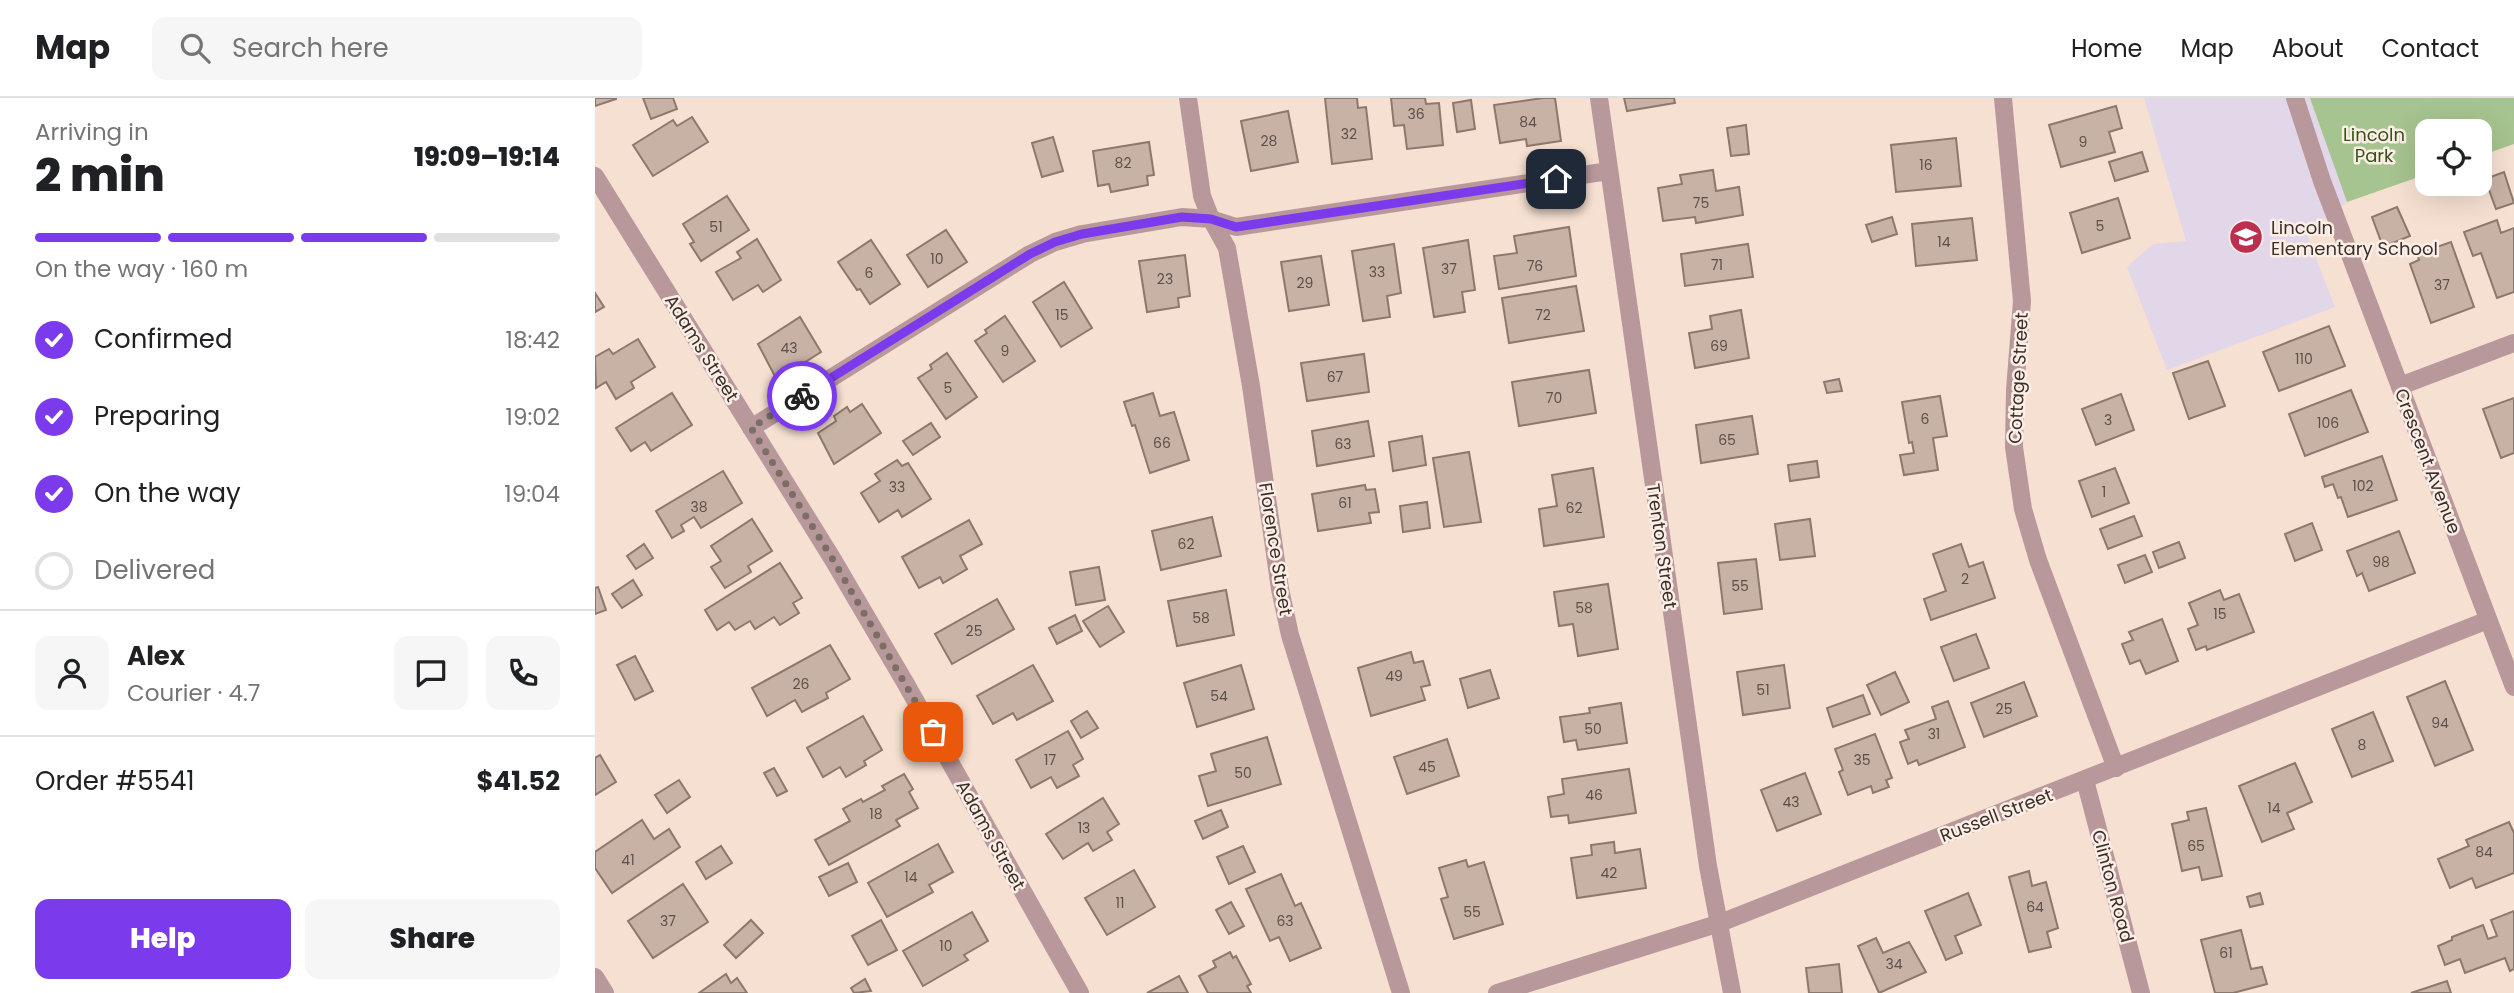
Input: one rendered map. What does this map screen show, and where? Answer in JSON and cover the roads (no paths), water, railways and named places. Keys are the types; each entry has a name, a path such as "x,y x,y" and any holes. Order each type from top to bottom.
{"street":[{"name":"Florence Street","path":"1188,98 1202,196 1227,248 1251,386 1280,589 1290,635 1401,993"},
{"name":"Trenton Street","path":"1599,98 1675,648 1708,866 1733,993"},
{"name":"Cottage Street","path":"2003,98 2022,301 2014,407 2016,467 2023,509 2034,550 2116,768"},
{"name":"Crescent Avenue","path":"2295,98 2342,235 2514,687"},
{"path":"751,428 1042,247 1082,234 1182,217 1211,219 1236,227 1609,171"},
{"name":"Adams Street","path":"595,176 906,684 1080,993"},
{"path":"2400,386 2514,343"},
{"name":"Russell Street","path":"1497,993 1720,923 2488,620"},
{"name":"Clinton Road","path":"2085,780 2141,993"},
{"path":"595,978 605,993"}],"place":[{"name":"Lincoln Elementary School","path":"2246,237"}],"park label":[{"name":"Lincoln Park","path":"2374,144"}]}
